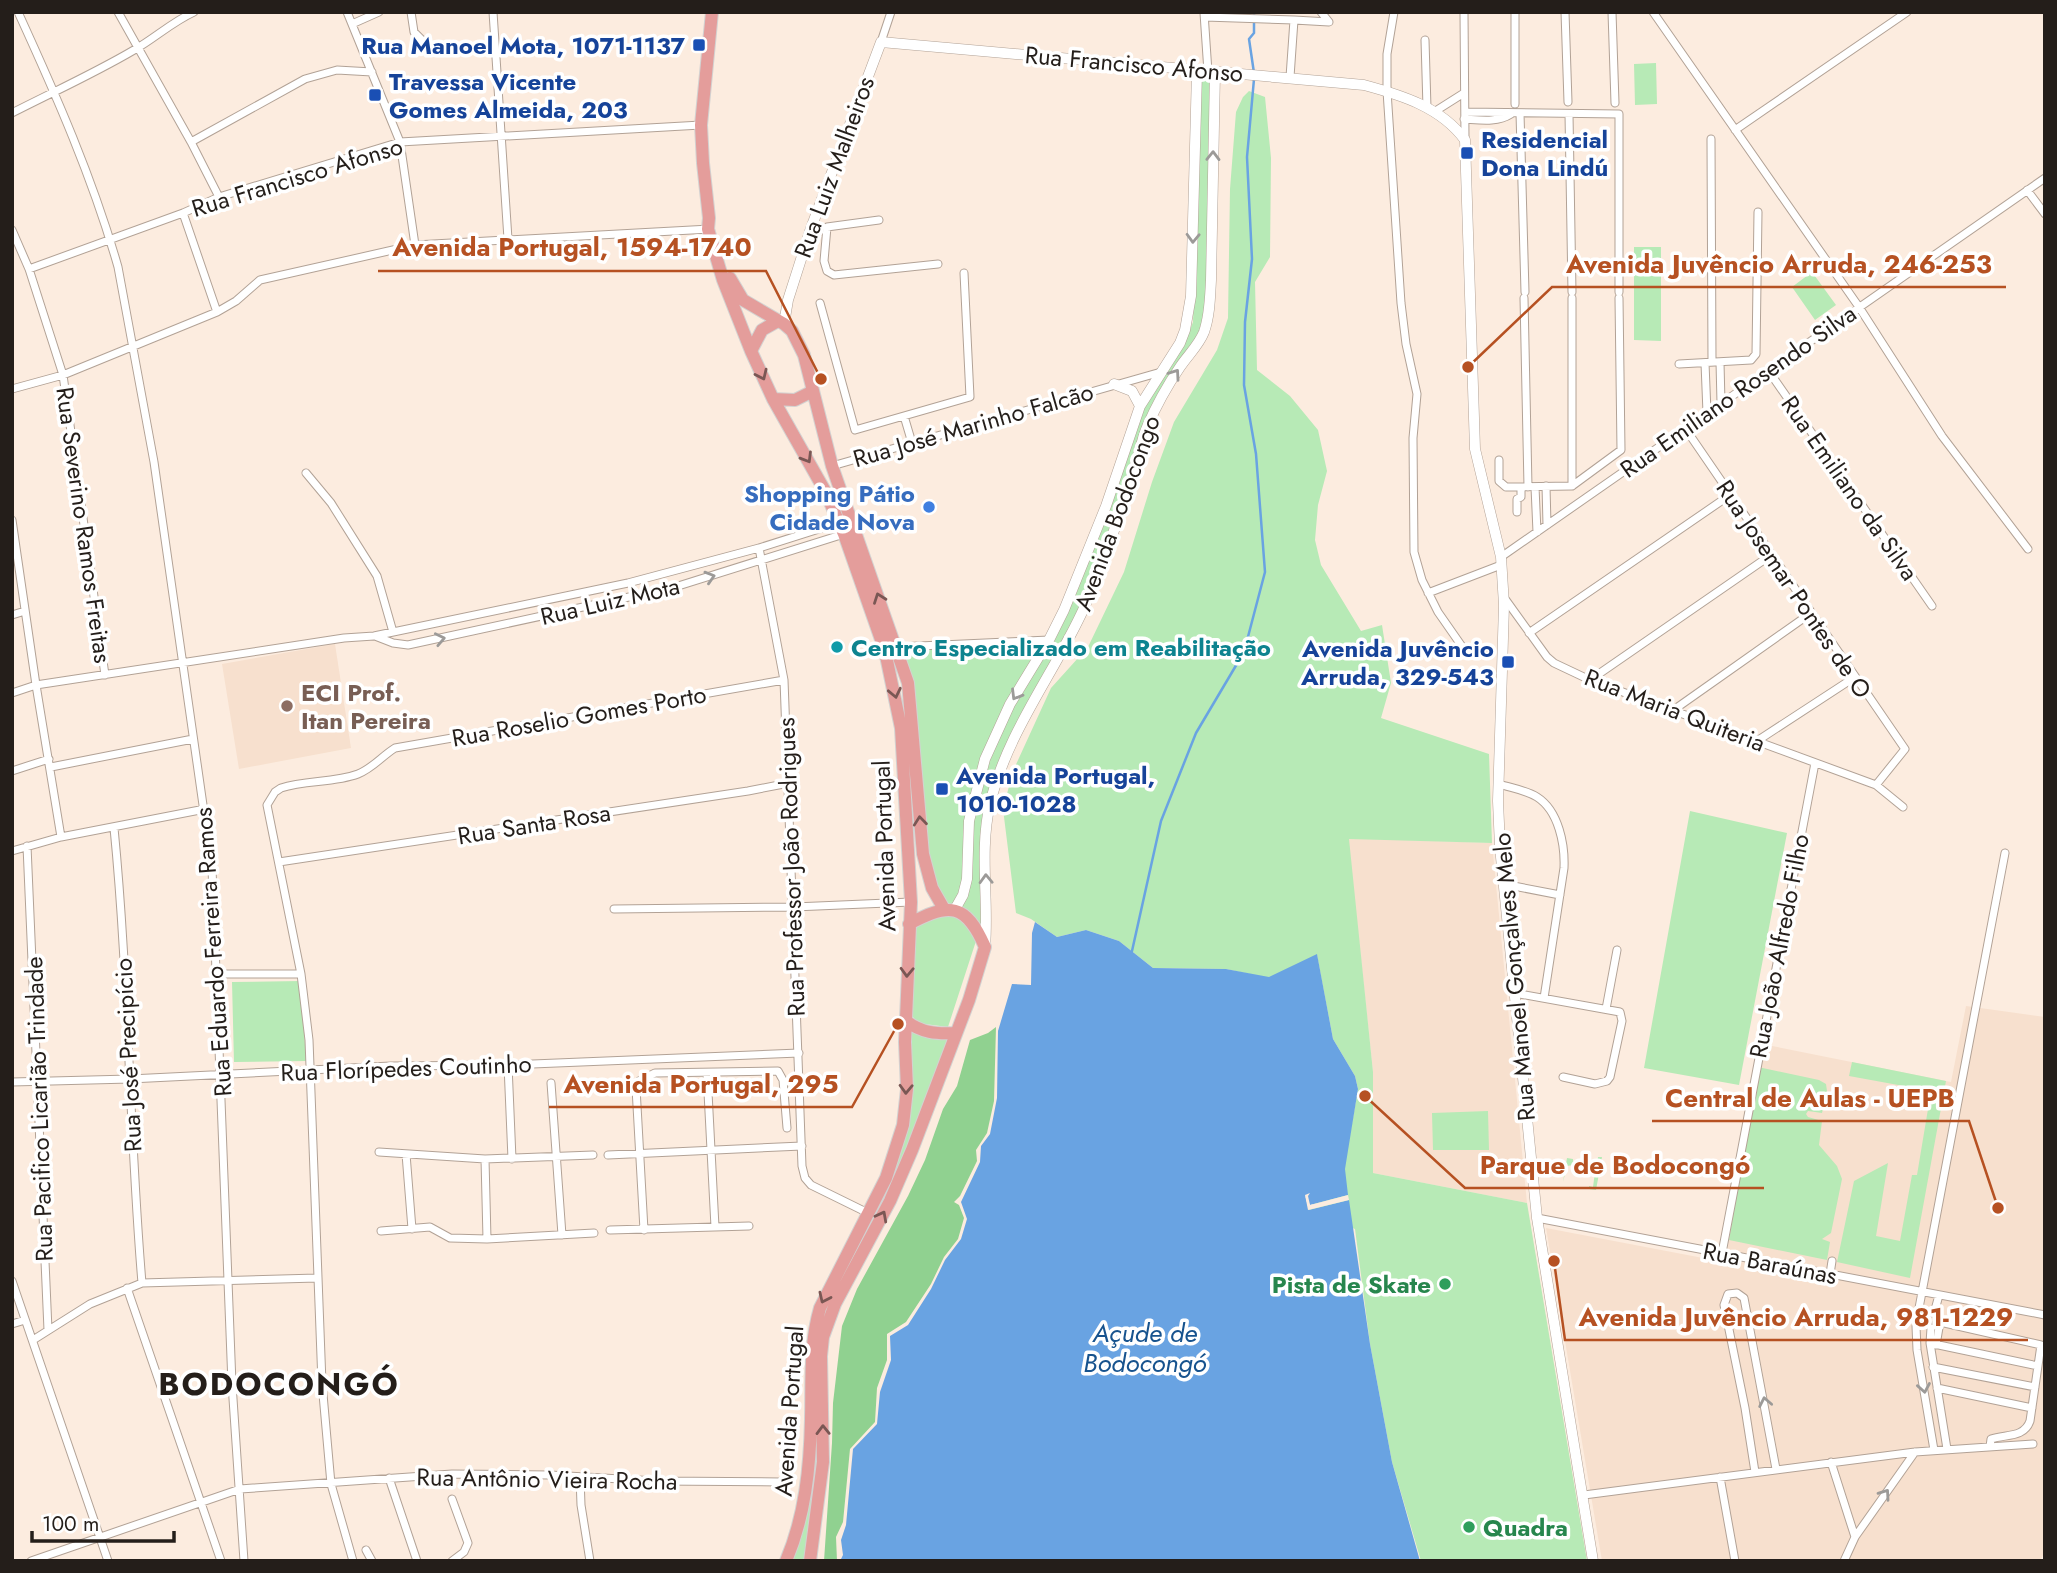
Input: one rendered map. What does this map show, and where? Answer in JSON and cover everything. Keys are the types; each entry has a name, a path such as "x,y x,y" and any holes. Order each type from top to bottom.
{"main road":[{"path":"712,12 702,125 710,225 732,285 743,300 781,323"},
{"name":"Avenida Portugal","path":"710,225 723,280 751,351 773,399 825,491 885,651 898,706 911,902 903,1125 886,1178 820,1308 813,1331 806,1494 793,1545 786,1561"},
{"path":"751,351 762,330 781,323"},
{"name":"Avenida Portugal","path":"781,323 797,340 832,467 897,647 911,699 923,854 932,888 949,910 972,922 985,947 902,1174 835,1304 826,1328 821,1356 823,1443 818,1561"},
{"path":"773,399 795,400 813,391"},
{"path":"909,924 928,913 949,910"},
{"path":"906,1021 937,1035 956,1032"},
{"name":"Avenida Portugal","path":"810,1561 820,1498"}],"street":[{"name":"Rua Eduardo Ferreira Ramos","path":"18,12 54,91 110,239 127,304 154,463 205,810 212,868 218,974 232,1384 244,1561"},
{"path":"118,12 219,197"},
{"path":"12,113 137,48 162,29 194,12"},
{"path":"347,12 400,142 415,245"},
{"path":"352,24 379,12"},
{"path":"411,12 414,32 431,49"},
{"path":"492,12 508,239"},
{"name":"Rua Luiz Malheiros","path":"781,323 811,228 891,12"},
{"path":"1204,14 1329,22 1321,12"},
{"path":"1394,12 1387,54 1387,92 1401,303 1406,344 1417,394 1413,438 1414,552 1437,612 1468,655"},
{"path":"1464,12 1465,140"},
{"path":"1514,12 1515,104"},
{"path":"1566,12 1568,102"},
{"path":"1612,12 1615,103"},
{"path":"1653,12 1859,307 1942,436 2028,549"},
{"path":"1735,130 1907,12"},
{"name":"Avenida Bodocongo","path":"985,947 988,918 986,835 996,779 1011,744 1083,608 1114,531 1156,407 1166,386 1200,341 1209,313 1204,14"},
{"path":"1290,77 1294,20"},
{"path":"1425,40 1430,110 1464,93"},
{"name":"Rua Francisco Afonso","path":"881,42 1364,85 1407,98 1430,110 1454,126 1465,140"},
{"path":"191,142 305,79 337,70 372,72"},
{"name":"Avenida Bodocongo","path":"949,910 963,895 967,879 969,821 985,759 1010,704 1064,610 1107,506 1140,406 1180,343 1190,312 1207,72"},
{"path":"1464,116 1511,113 1619,114 1620,450 1572,486 1502,485 1499,481 1499,460"},
{"path":"1520,113 1528,487 1537,531"},
{"path":"1569,114 1572,486"},
{"name":"Rua Francisco Afonso","path":"29,270 219,197 400,142 702,125"},
{"path":"1707,413 1712,362 1711,139"},
{"name":"Rua Manoel Gonçalves Melo","path":"1465,140 1475,449 1501,561 1503,595 1499,784 1503,884 1537,1218 1593,1561"},
{"name":"Rua Emiliano Rosendo Silva","path":"1428,593 1501,561 1537,531 2045,178"},
{"path":"2027,190 2045,214"},
{"path":"1679,364 1751,360 1756,354 1758,212"},
{"path":"183,213 217,312"},
{"path":"811,228 879,220"},
{"path":"12,389 63,375 217,312 236,301 260,280 415,245 710,225"},
{"path":"827,227 824,261 827,271 834,275 938,264"},
{"name":"Rua Severino Ramos Freitas","path":"12,230 29,270 63,375 105,676"},
{"path":"820,303 855,430 970,397 964,273"},
{"path":"1712,362 1721,403"},
{"name":"Rua Emiliano da Silva","path":"1768,370 1932,606"},
{"name":"Rua José Marinho Falcão","path":"832,467 1162,372"},
{"path":"1114,384 1132,391 1140,406"},
{"path":"905,416 912,443"},
{"name":"Rua Josemar Pontes de O","path":"1685,428 1905,749 1876,785"},
{"path":"306,473 331,503 377,576 393,632"},
{"path":"1546,486 1547,525"},
{"path":"1517,512 1517,499 1528,487"},
{"path":"1529,633 1730,495"},
{"path":"12,520 61,837"},
{"name":"Rua Luiz Mota","path":"374,636 408,645 635,597 762,560 841,528"},
{"name":"Rua Luiz Mota","path":"12,693 36,685 344,638 374,636 628,583 841,528"},
{"name":"Rua Professor João Rodrigues","path":"759,548 784,680 803,1172 811,1185 867,1213"},
{"path":"1590,680 1771,555"},
{"name":"Rua Maria Quiteria","path":"1503,595 1554,663 1590,680 1876,785 1903,807"},
{"path":"12,615 25,611"},
{"path":"1675,709 1811,613"},
{"path":"897,647 1049,640"},
{"path":"1757,741 1855,677"},
{"name":"Rua Roselio Gomes Porto","path":"279,862 267,805 281,788 355,775 376,764 395,748 784,680"},
{"path":"12,771 193,739"},
{"name":"Rua João Alfredo Filho","path":"1722,1253 1815,763"},
{"name":"Rua Santa Rosa","path":"279,862 789,783"},
{"path":"1499,784 1536,796 1544,803 1555,819 1564,848 1560,895 1544,998"},
{"path":"12,851 61,837 205,810"},
{"name":"Rua José Precipício","path":"114,828 142,1283"},
{"name":"Rua Pacifico Licarião Trindade","path":"27,846 48,1330"},
{"path":"1919,1308 2005,853"},
{"path":"279,862 301,974 309,1040 322,1384 331,1484 353,1561"},
{"path":"1503,884 1560,895"},
{"path":"614,909 793,907 911,902"},
{"path":"1606,1009 1617,950"},
{"path":"218,974 301,974"},
{"path":"1514,993 1616,1010 1622,1016 1607,1081 1595,1084 1563,1077"},
{"name":"Rua Florípedes Coutinho","path":"12,1082 799,1053"},
{"path":"508,1065 512,1159"},
{"path":"644,1230 636,1088 639,1081 655,1073 778,1071 785,1087 787,1128"},
{"path":"707,1073 715,1227"},
{"path":"551,1083 562,1234"},
{"path":"608,1156 803,1146"},
{"path":"379,1152 485,1159 593,1155"},
{"path":"406,1154 412,1228"},
{"path":"485,1159 487,1239"},
{"name":"Rua Baraúnas","path":"1537,1218 2045,1315"},
{"path":"610,1230 749,1226"},
{"path":"381,1231 430,1227 450,1238 487,1239 594,1233"},
{"path":"1830,1274 1832,1261"},
{"path":"33,1340 90,1304 142,1283 317,1278"},
{"path":"12,1282 108,1561"},
{"path":"127,1288 221,1561"},
{"path":"1755,1472 1724,1305 1725,1297 1731,1293 1739,1293 1744,1297 1776,1469"},
{"path":"1935,1310 1940,1295"},
{"path":"12,1324 25,1320"},
{"path":"1933,1344 1940,1322 2040,1344 2027,1429 2021,1433 1991,1439 1990,1447"},
{"path":"1934,1450 1917,1350 1916,1328 1931,1330 1933,1367 1947,1449"},
{"path":"1933,1344 2038,1366"},
{"path":"1933,1367 2035,1387"},
{"path":"1937,1388 2032,1408"},
{"path":"1584,1495 1915,1452 2033,1444"},
{"path":"1844,1561 1855,1537 1915,1452"},
{"path":"1831,1462 1855,1537"},
{"name":"Rua Antônio Vieira Rocha","path":"30,1561 240,1489 452,1474 781,1482"},
{"path":"580,1477 581,1505 590,1561"},
{"path":"1720,1477 1735,1561"},
{"path":"389,1478 417,1561"},
{"path":"452,1499 468,1543 464,1552 452,1561"},
{"path":"366,1550 372,1561"}],"shaded area":[{"name":"ECI Prof. Itan Pereira","path":"335,644 351,748 239,769 222,664"},
{"path":"1348,838 1492,843 1527,1203 1373,1173 1373,1072"},
{"path":"1966,1006 2045,1017 2045,1551 2040,1561 1602,1561 1546,1228 1724,1262 1762,1044 1951,1082"}],"green space":[{"path":"1656,63 1657,104 1635,105 1634,64"},
{"path":"1201,77 1210,78 1206,309 1198,335 1163,385 1079,610 994,775 981,924 961,907 972,824 984,772 1008,716 1072,604 1114,495 1143,407 1187,338 1193,322"},
{"path":"1249,91 1265,97 1271,158 1270,257 1255,282 1257,370 1290,396 1318,430 1327,471 1318,505 1315,540 1321,565 1361,631 1382,625 1391,683 1381,718 1489,754 1492,843 1349,839 1373,1072 1373,1173 1527,1203 1587,1561 1421,1561 1392,1462 1370,1344 1355,1229 1308,1210 1344,1169 1358,1089 1355,1076 1333,1039 1317,955 1269,978 1226,969 1153,968 1119,941 1086,930 1057,937 1031,919 1016,913 1003,809 1013,771 1051,688 1088,647 1124,572 1174,422 1217,350 1228,318 1230,189 1236,112"},
{"path":"1634,247 1661,247 1661,341 1634,340"},
{"path":"1812,272 1836,305 1815,320 1792,287"},
{"path":"1042,643 980,764 965,879 953,906 940,898 931,872 902,650"},
{"path":"1690,811 1787,833 1739,1085 1644,1068"},
{"path":"933,915 959,917 971,926 976,941 948,1027 917,1023 911,1014 915,927"},
{"path":"301,981 306,1061 234,1062 232,982"},
{"path":"910,1027 951,1035 907,1155 828,1316 821,1458 808,1561 789,1561 794,1552 823,1307 891,1179"},
{"path":"996,1027 994,1101 987,1133 976,1150 977,1161 960,1196 954,1202 959,1205 964,1218 958,1239 944,1257 931,1284 906,1322 887,1334 887,1360 877,1388 875,1422 850,1449 843,1522 836,1537 837,1561 824,1561 833,1403 842,1326 857,1289 925,1160 943,1109 957,1086 970,1040"},
{"path":"1852,1062 1946,1081 1910,1278 1837,1262 1854,1181 1888,1163 1876,1236 1900,1241 1912,1175 1917,1175 1931,1091 1849,1076"},
{"path":"1758,1067 1819,1080 1826,1084 1822,1113 1808,1111 1806,1114 1822,1121 1819,1145 1837,1166 1842,1179 1831,1233 1822,1239 1830,1242 1827,1260 1729,1240"},
{"path":"1488,1111 1489,1150 1433,1150 1432,1113"},
{"path":"1598,1157 1602,1157 1596,1190 1589,1189 1589,1186 1593,1187 1595,1172 1582,1166 1567,1166 1563,1182 1567,1158 1597,1165"}],"water":[{"name":"Açude de Bodocongó","path":"1035,922 1057,937 1086,930 1119,941 1153,968 1226,969 1269,977 1317,954 1333,1039 1355,1076 1358,1089 1345,1169 1348,1195 1310,1205 1305,1195 1309,1210 1349,1200 1370,1344 1392,1462 1420,1561 840,1561 843,1555 841,1540 846,1525 853,1449 877,1424 880,1392 891,1360 890,1336 908,1325 931,1289 945,1260 961,1239 967,1219 961,1202 980,1162 981,1146 990,1134 997,1098 998,1031 1012,984 1031,985 1032,933"}],"pier":[{"path":"1310,1193 1310,1205 1348,1195 1349,1200 1308,1210 1305,1195"}],"waterway":[{"path":"1254,12 1254,33 1249,39 1254,73"},
{"path":"1132,951 1161,821 1196,733 1244,652 1265,572 1256,454 1244,385 1245,322 1252,259 1247,157 1254,79"}],"tunnel":[{"path":"1916,1326 1919,1308"},
{"path":"1931,1328 1935,1310"}],"place":[{"name":"Rua Manoel Mota, 1071-1137","path":"699,45"},
{"name":"Travessa Vicente Gomes Almeida, 203","path":"375,95"},
{"name":"Residencial Dona Lindú","path":"1467,153"},
{"name":"Avenida Juvêncio Arruda, 246-253","path":"1468,367"},
{"name":"Avenida Portugal, 1594-1740","path":"821,379"},
{"name":"Shopping Pátio Cidade Nova","path":"929,507"},
{"name":"Centro Especializado em Reabilitação","path":"837,647"},
{"name":"Avenida Juvêncio Arruda, 329-543","path":"1508,662"},
{"name":"ECI Prof. Itan Pereira","path":"287,706"},
{"name":"Avenida Portugal, 1010-1028","path":"942,789"},
{"name":"Avenida Portugal, 295","path":"898,1024"},
{"name":"Parque de Bodocongó","path":"1365,1096"},
{"name":"Central de Aulas - UEPB","path":"1998,1208"},
{"name":"Avenida Juvêncio Arruda, 981-1229","path":"1554,1261"},
{"name":"Pista de Skate","path":"1445,1284"},
{"name":"Quadra","path":"1469,1527"}],"district":[{"name":"BODOCONGÓ","path":"279,1384"}]}
